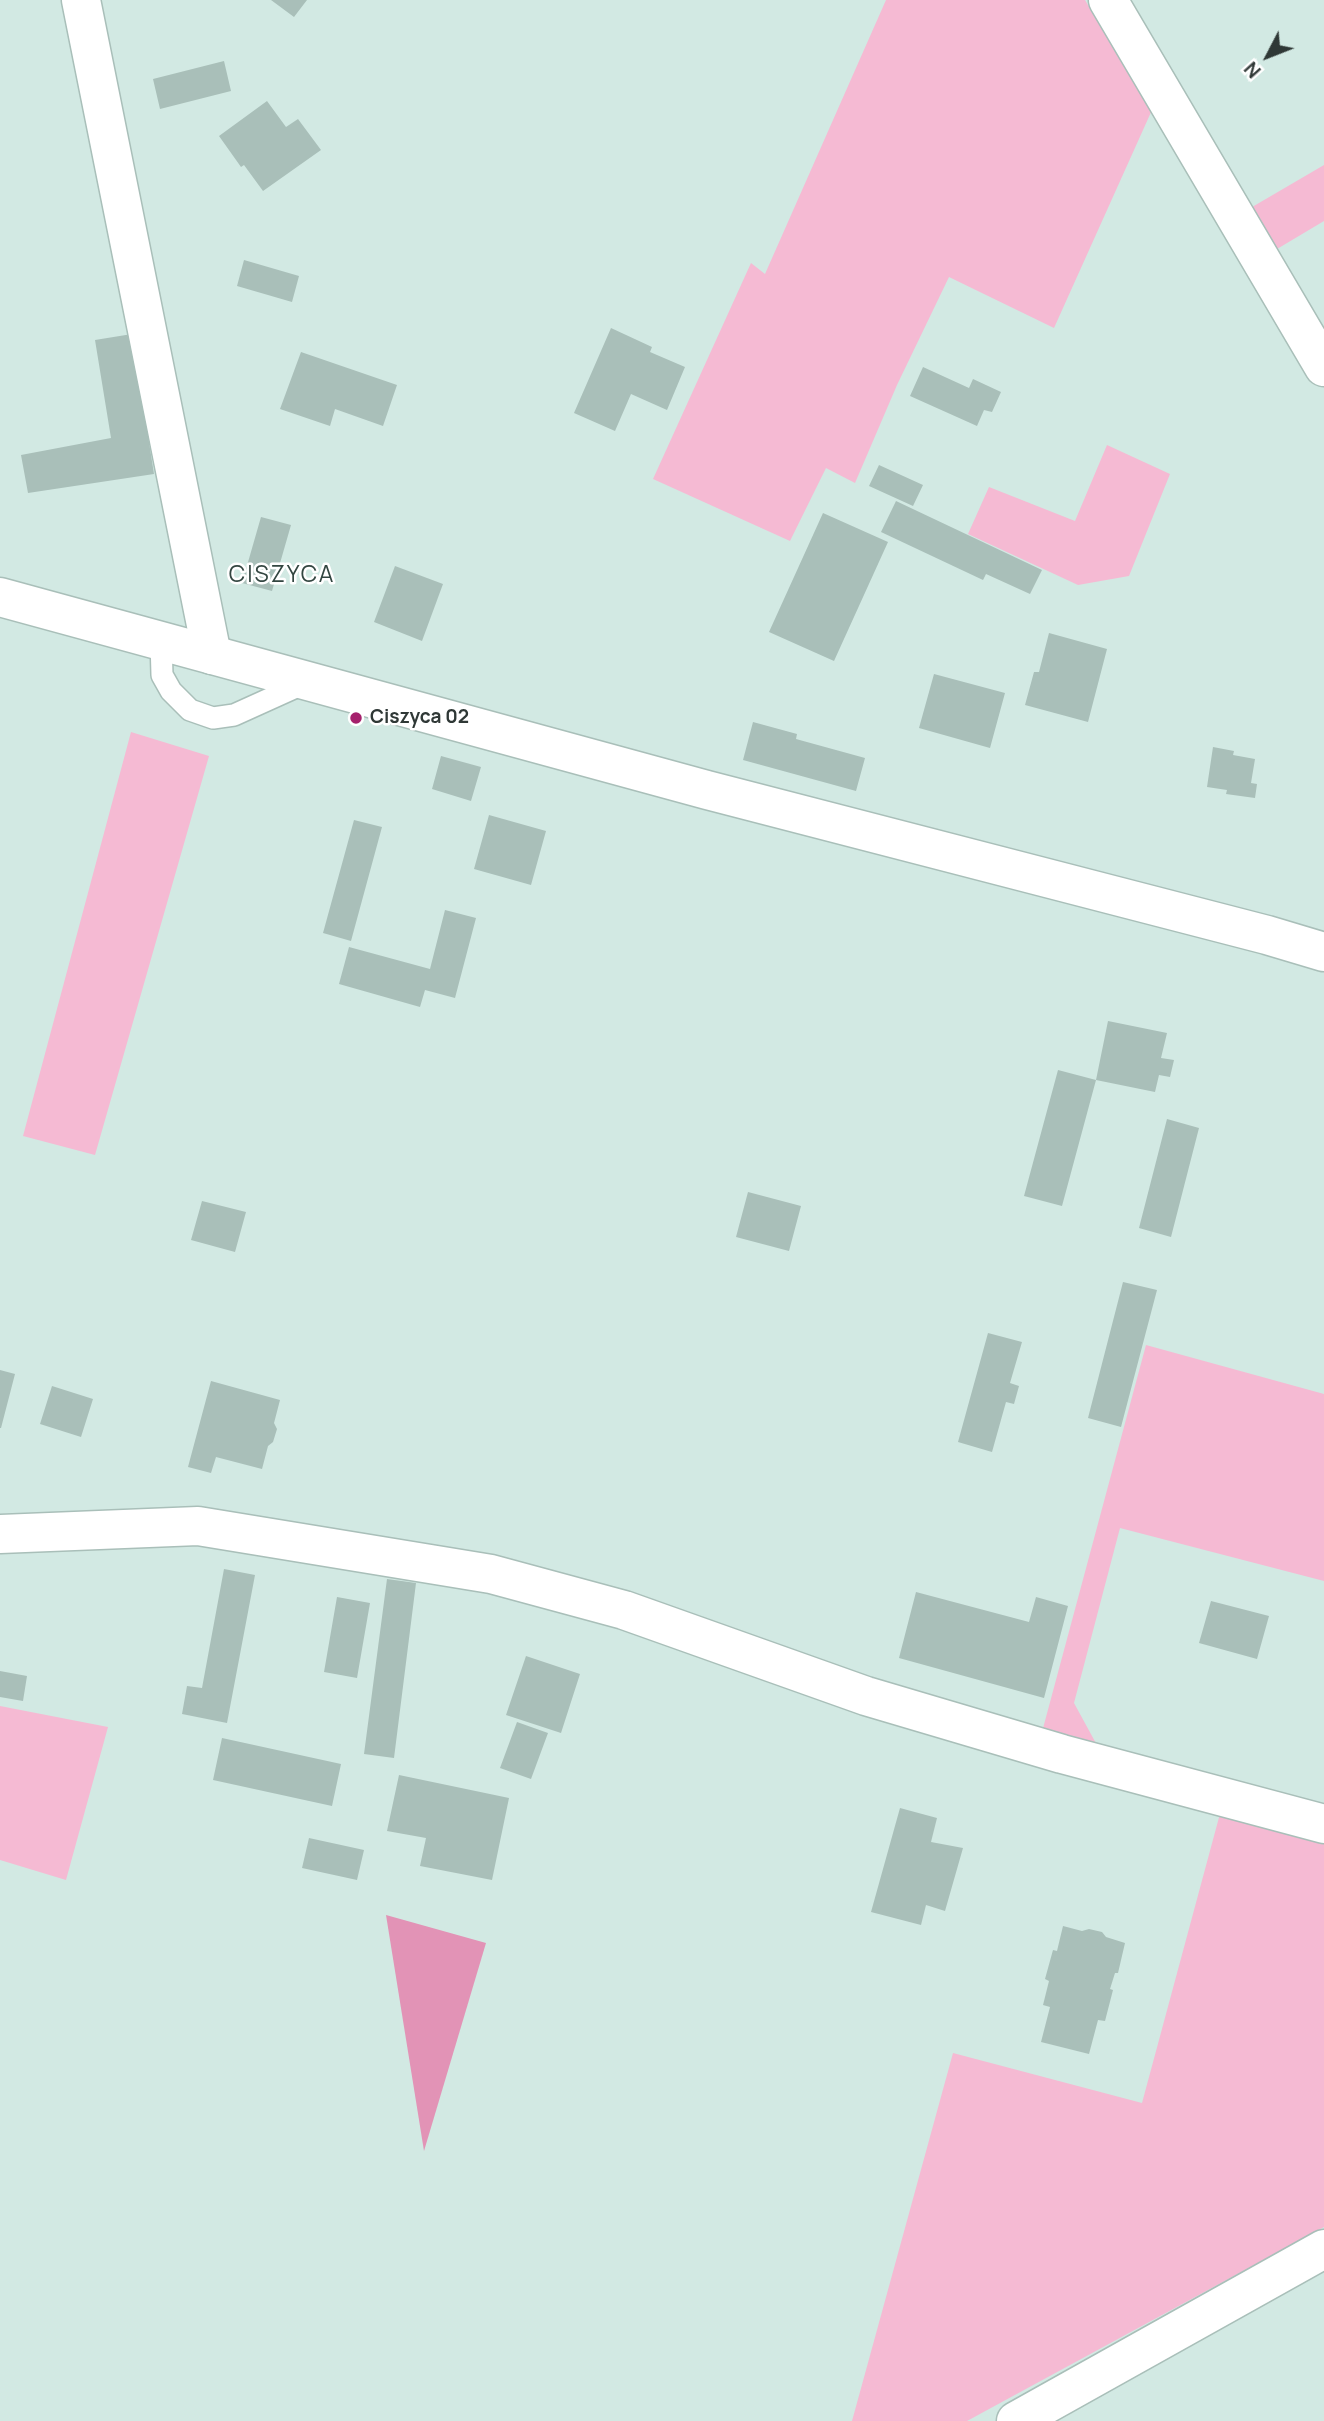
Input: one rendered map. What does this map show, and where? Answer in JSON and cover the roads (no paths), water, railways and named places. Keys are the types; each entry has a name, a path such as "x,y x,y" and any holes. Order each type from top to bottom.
{"street":[{"path":"81,0 212,655"},
{"path":"1108,0 1324,367"},
{"path":"0,597 707,790 1324,952"},
{"path":"0,1535 198,1527 491,1574 624,1610 866,1696 1062,1754 1324,1824"},
{"path":"1016,2421 1324,2249"}],"lane":[{"path":"160,641 163,675 171,691 190,710 213,718 234,715 309,681"}],"place":[{"name":"Ciszyca 02","path":"356,718"}],"district":[{"name":"CISZYCA","path":"282,576"}]}
